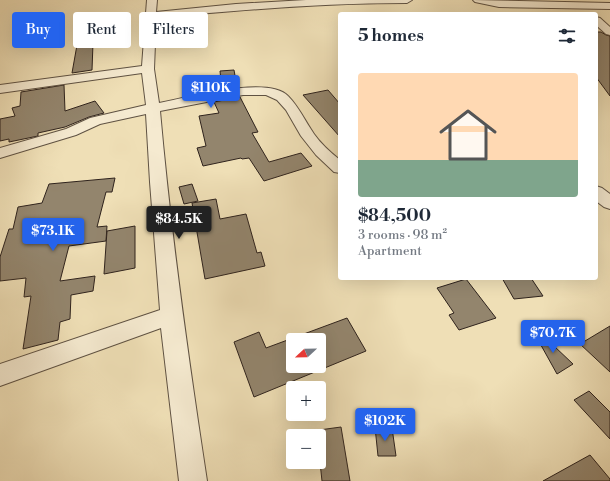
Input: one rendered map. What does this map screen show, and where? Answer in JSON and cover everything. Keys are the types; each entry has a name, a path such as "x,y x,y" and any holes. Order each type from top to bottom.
{"street":[{"path":"193,481 171,315 158,182 153,108 148,68 152,7 206,8 288,2 407,0"},
{"path":"478,0 499,4 610,6"},
{"path":"586,5 590,12"},
{"path":"598,22 610,32"},
{"path":"0,89 148,68"},
{"path":"0,152 70,132 95,121 153,108 243,91 268,91 282,97 292,109 308,136 321,152 338,166"},
{"path":"598,194 610,203"},
{"path":"0,375 171,315"}],"building":[{"path":"598,32 610,36 610,96 598,80"},
{"path":"76,48 93,48 92,70 72,73"},
{"path":"234,70 237,87 208,91 204,84 221,81 220,71"},
{"path":"64,85 65,111 95,101 104,113 89,117 65,127 38,133 38,136 9,142 9,139 0,141 0,119 15,116 12,108 20,106 21,92"},
{"path":"328,90 338,102 338,135 303,95"},
{"path":"240,97 258,132 252,133 269,162 301,153 312,166 264,181 249,158 241,158 203,166 197,148 206,146 199,116 219,113 214,102"},
{"path":"115,178 112,192 106,192 97,227 107,226 106,241 69,246 60,281 95,276 93,291 71,295 70,319 60,322 58,340 23,349 31,296 24,297 26,278 0,281 0,257 9,229 13,229 18,207 42,203 49,184"},
{"path":"192,184 198,201 184,204 179,187"},
{"path":"216,199 220,219 246,214 257,253 261,252 265,266 205,279 192,203"},
{"path":"135,226 135,268 104,274 107,231"},
{"path":"467,280 496,318 459,330 449,315 454,313 437,288"},
{"path":"503,280 532,280 543,296 514,299"},
{"path":"347,318 366,351 326,367 326,333 306,333"},
{"path":"610,326 610,372 580,344"},
{"path":"534,327 573,364 557,374 532,329"},
{"path":"259,332 266,348 286,341 286,373 312,373 293,381 286,381 286,384 254,397 234,342"},
{"path":"589,391 610,412 610,439 574,400"},
{"path":"341,427 350,481 322,481 321,469 326,469 326,429"},
{"path":"375,427 392,428 396,456 378,456"},
{"path":"590,455 610,479 610,481 543,481"}]}
